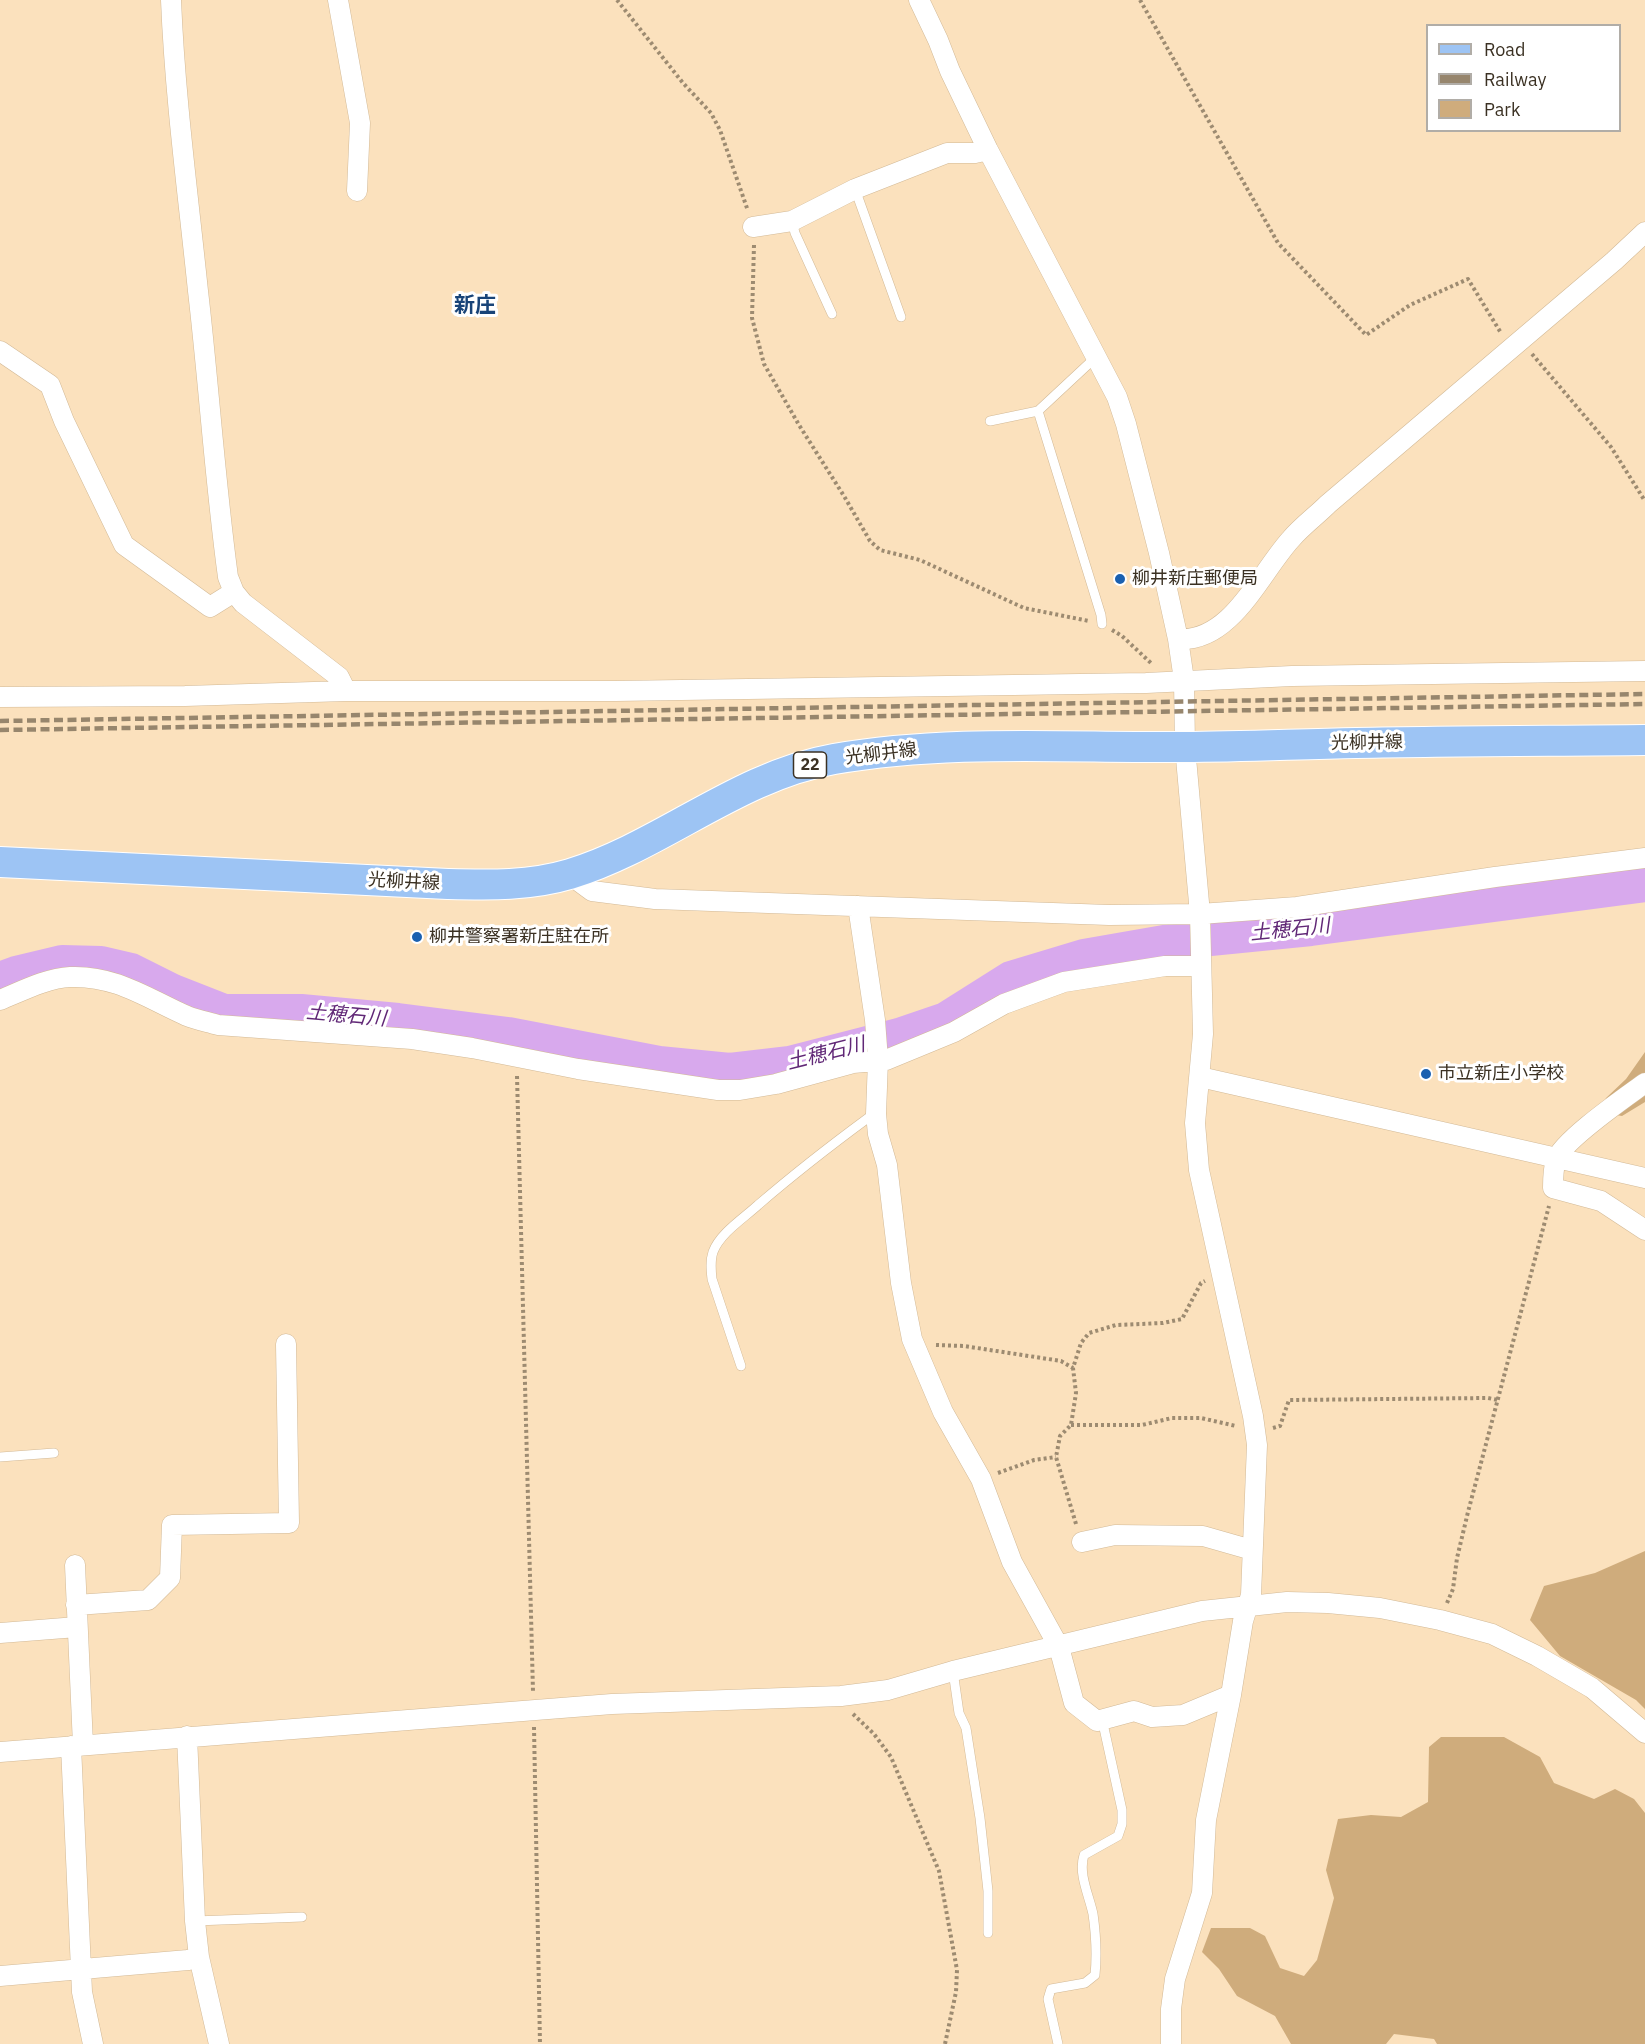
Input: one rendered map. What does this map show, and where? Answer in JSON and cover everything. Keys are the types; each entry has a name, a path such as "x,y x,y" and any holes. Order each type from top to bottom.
{"main road":[{"name":"光柳井線","path":"0,862 448,884 531,883 601,863 735,792 787,772 829,760 885,751 940,748 1645,740"}],"street":[{"path":"171,0 174,74 228,577 234,592 243,603 339,677 346,691"},
{"path":"338,0 360,123 357,190"},
{"path":"919,0 988,150 1117,397 1159,554 1178,639 1174,681 1185,747 1200,918 1203,1034 1195,1123 1199,1170 1257,1445 1251,1595 1243,1621 1206,1820 1202,1893 1175,1978 1171,2009 1171,2044"},
{"path":"753,226 792,221 855,189 947,153 975,153 988,150"},
{"path":"1178,639 1188,640 1211,633 1229,618 1291,538 1645,232"},
{"path":"0,351 50,385 64,421 124,544 210,607 234,592"},
{"path":"0,697 185,696 346,691 615,691 1174,681 1292,676 1645,671"},
{"path":"569,874 592,891 655,899 1200,918 1297,907 1495,877 1645,858"},
{"path":"858,906 875,1020 878,1058 876,1114 878,1134 888,1165 891,1209 901,1283 915,1348 943,1412 981,1479 1012,1562 1059,1647 1074,1703 1097,1721 1134,1711 1152,1717 1183,1715 1231,1695"},
{"path":"0,1000 45,983 69,977 96,978 124,985 189,1017 218,1025 412,1039 472,1048 578,1069 718,1090 740,1090 776,1084 853,1063 878,1058 886,1060 954,1032 1004,1004 1064,982 1201,958"},
{"path":"1200,1077 1645,1178"},
{"path":"1645,1083 1571,1141 1557,1157 1554,1170 1554,1188 1601,1201 1645,1230"},
{"path":"76,1605 148,1600 170,1578 172,1526 289,1522 286,1344"},
{"path":"1082,1542 1115,1535 1203,1536 1252,1550"},
{"path":"75,1565 81,1969 82,1992 93,2044"},
{"path":"0,1752 612,1704 841,1696 888,1690 953,1671 1202,1611 1287,1602 1380,1608 1440,1620 1492,1634 1537,1656 1592,1688 1645,1733"},
{"path":"0,1633 77,1627"},
{"path":"187,1736 195,1921 200,1957 219,2044"},
{"path":"0,1976 188,1960 200,1957"}],"lane":[{"path":"855,189 901,317"},
{"path":"792,221 832,314"},
{"path":"990,421 1038,411 1096,357"},
{"path":"1038,411 1101,615 1101,624"},
{"path":"741,1366 712,1279 711,1266 714,1250 721,1238 740,1220 814,1157 876,1114"},
{"path":"0,1456 54,1452"},
{"path":"953,1671 959,1713 966,1728 980,1818 988,1891 988,1933"},
{"path":"1058,2044 1048,1999 1051,1989 1085,1983 1095,1975 1097,1954 1093,1915 1081,1865 1084,1855 1118,1836 1122,1824 1122,1810 1102,1719"},
{"path":"195,1921 302,1917"}],"path":[{"path":"617,0 683,83 711,113 720,130 753,226 752,318 764,364 870,541 880,550 920,560 1024,608 1101,624 1122,636 1174,681"},
{"path":"1140,0 1278,243 1366,335 1410,305 1468,279 1516,345 1611,447 1645,501"},
{"path":"519,1057 517,1068 520,1263 534,1710 540,2044"},
{"path":"1440,1620 1453,1589 1457,1558 1468,1512 1554,1188"},
{"path":"1082,1542 1056,1457 1060,1436 1071,1425 1076,1393 1073,1368 1081,1343 1089,1333 1116,1325 1163,1323 1182,1319 1201,1283 1222,1275"},
{"path":"915,1348 925,1345 964,1346 1061,1361 1073,1368"},
{"path":"1071,1425 1142,1425 1172,1418 1201,1418 1255,1430 1280,1426 1288,1400 1488,1398 1498,1400"},
{"path":"981,1479 1034,1460 1056,1457"},
{"path":"841,1696 848,1709 874,1734 891,1757 939,1871 957,1970 956,1992 945,2044"}],"green space":[{"path":"1645,1052 1645,1102 1622,1116 1599,1112 1606,1098 1626,1079"},
{"path":"1645,1551 1645,1709 1636,1700 1560,1656 1530,1620 1544,1586 1595,1573"},
{"path":"1441,1737 1504,1737 1540,1757 1554,1783 1594,1799 1615,1789 1634,1799 1645,1813 1645,2044 1437,2044 1434,2039 1394,2034 1386,2044 1291,2044 1275,2016 1237,1996 1219,1969 1202,1952 1211,1928 1250,1928 1265,1936 1280,1968 1304,1976 1317,1960 1334,1898 1326,1870 1338,1819 1371,1815 1401,1817 1428,1802 1429,1747"}],"waterway":[{"name":"土穂石川","path":"0,980 62,963 101,964 131,971 173,992 224,1012 301,1012 398,1021 508,1035 659,1064 730,1071 790,1064 899,1036 946,1020 1011,979 1084,957 1170,942 1311,928 1645,884"}],"railway":[{"path":"0,721 1645,694"},
{"path":"0,730 1645,704"}],"place":[{"name":"柳井新庄郵便局","path":"1120,579"},
{"name":"柳井警察署新庄駐在所","path":"417,937"},
{"name":"市立新庄小学校","path":"1426,1074"}],"district":[{"name":"新庄","path":"475,306"}]}
